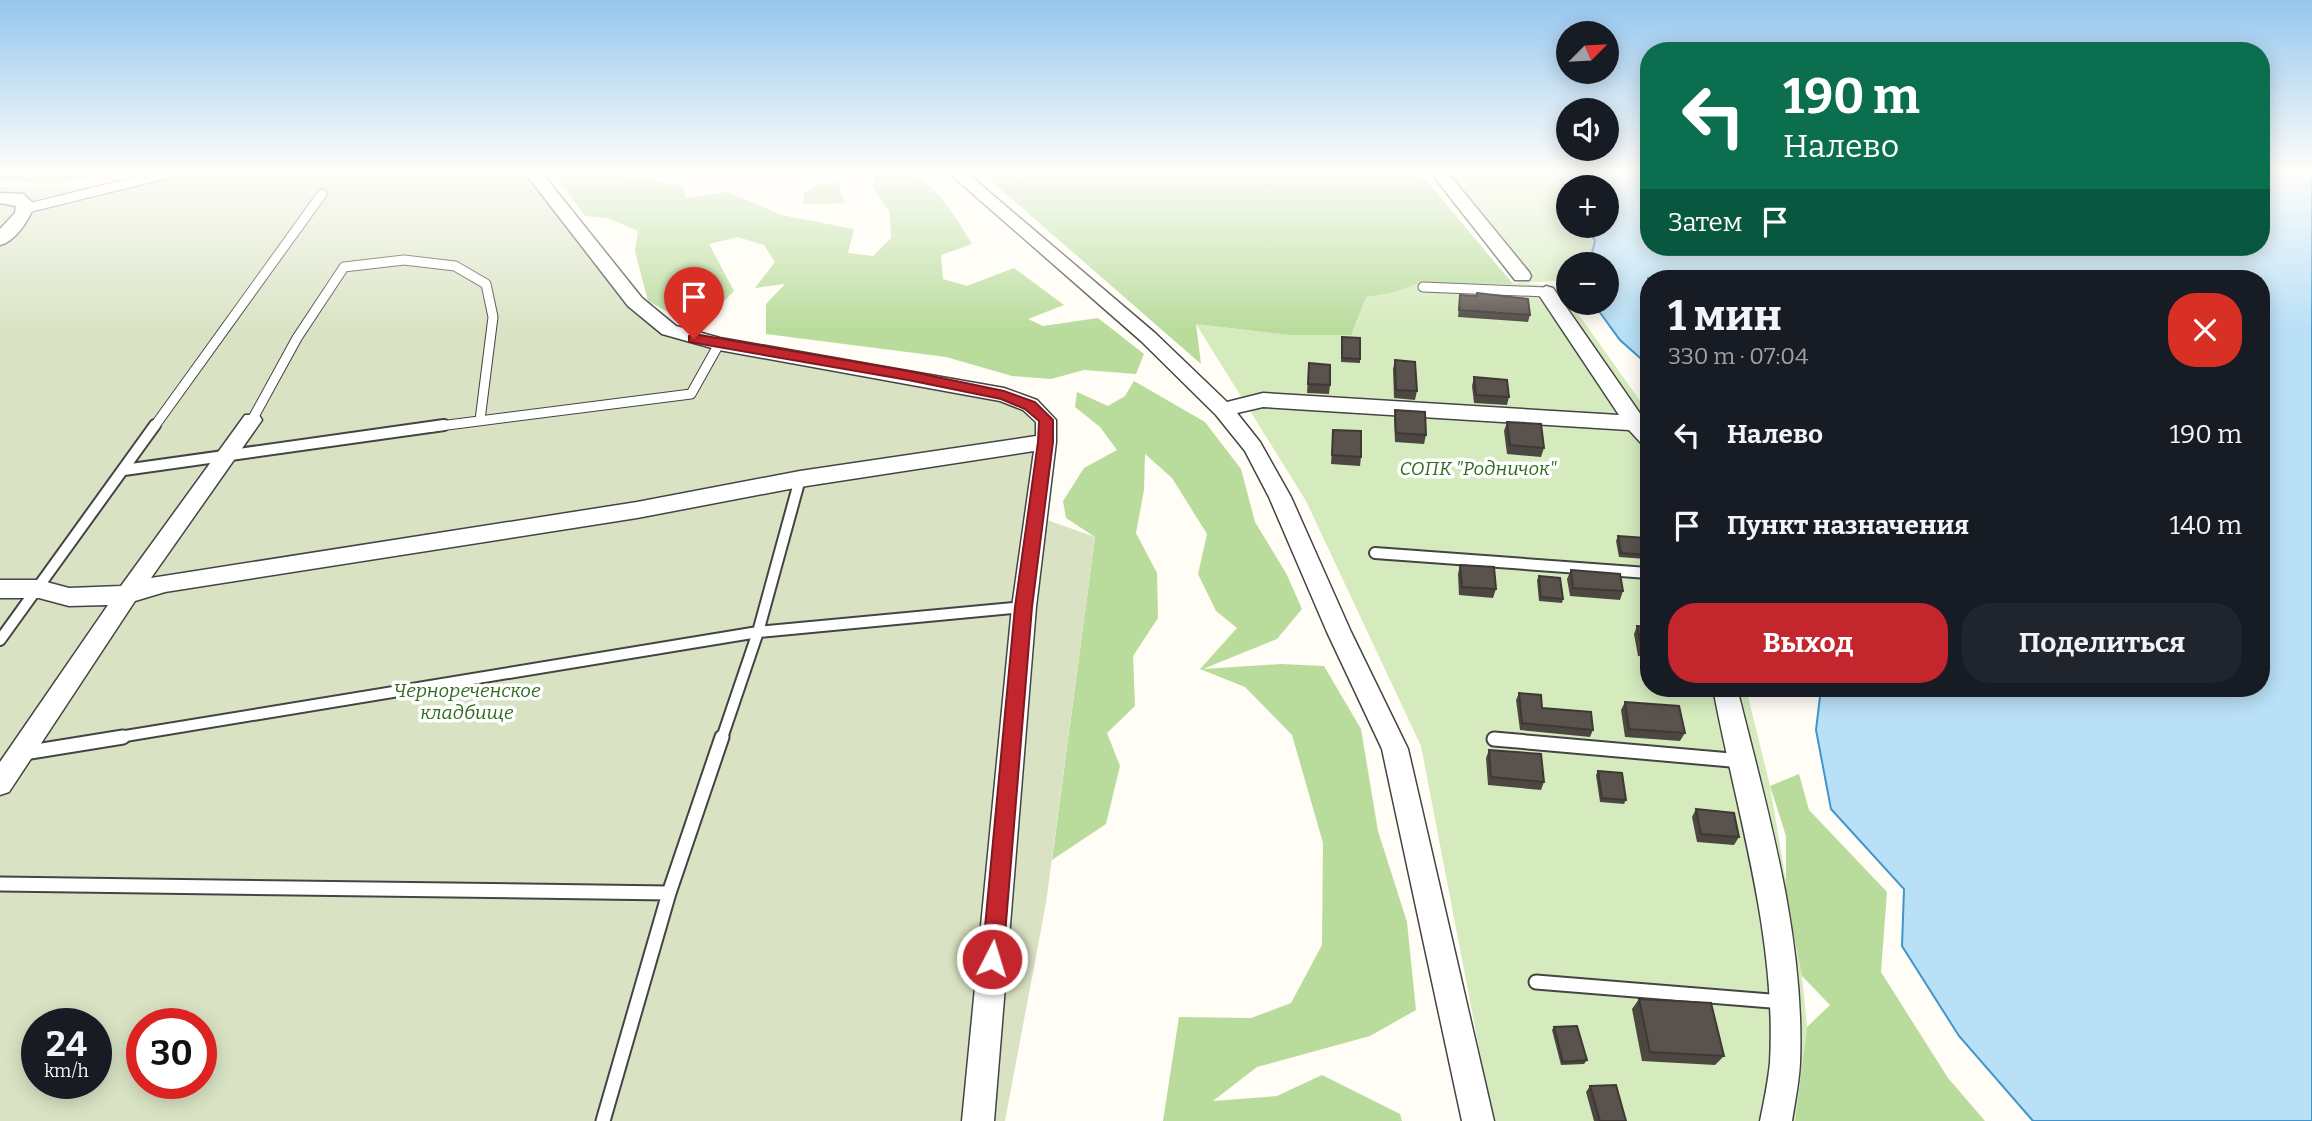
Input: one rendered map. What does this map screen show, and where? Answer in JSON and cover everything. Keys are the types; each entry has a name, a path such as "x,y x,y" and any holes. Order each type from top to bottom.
{"street":[{"path":"0,240 11,225"},
{"path":"574,225 635,302 669,330 719,345 908,376 1004,395 1030,405 1046,420 1046,442 1024,607 978,1121"},
{"path":"1018,225 1148,337 1223,411 1253,447 1280,497 1339,632 1395,749 1478,1121"},
{"path":"1481,225 1522,276"},
{"path":"1546,292 1640,428"},
{"path":"1223,411 1263,400 1640,431"},
{"path":"0,784 127,594 252,420"},
{"path":"0,589 38,589 69,597 127,594 165,583 637,510 800,479 1046,442"},
{"path":"1727,697 1769,890 1784,1002 1785,1060 1776,1121"}],"lane":[{"path":"0,640 300,225"},
{"path":"252,420 297,338 344,267 404,260 455,266 486,284 493,317 480,420"},
{"path":"1423,287 1546,292"},
{"path":"124,470 226,458 480,420 691,394 719,345"},
{"path":"604,1121 669,893 758,632 800,479"},
{"path":"1375,552 1640,572"},
{"path":"21,753 758,632 1024,607"},
{"path":"1494,739 1742,761"},
{"path":"0,884 669,893"},
{"path":"1535,982 1784,1002"}],"green space":[{"name":"Чернореченское кладбище","path":"0,225 565,225 631,305 663,332 704,346 909,381 1013,404 1039,421 1033,515 1095,537 1046,903 1005,1121 0,1121"},
{"path":"625,225 835,225 854,229 848,253 873,256 891,238 890,225 960,225 972,244 941,255 943,279 967,286 1014,268 1064,305 1028,319 1043,326 1098,318 1144,354 1136,374 1084,370 1051,379 1012,376 946,357 766,334 766,304 785,284 755,288 775,262 764,245 738,237 709,244 734,291 715,310 684,321 648,301 635,251 638,231"},
{"path":"1042,225 1464,225 1513,284 1422,282 1391,293 1366,297 1351,335 1289,335 1196,324 1201,364"},
{"name":"СОПК \"Родничок\"","path":"1472,225 1556,225 1556,238 1593,238 1595,241 1592,252 1556,252 1556,281 1524,283 1556,287 1556,315 1579,315 1640,401 1640,697 1748,697 1770,786 1802,976 1807,1027 1795,1121 1493,1121 1421,746 1306,501 1196,324 1289,335 1350,335 1349,280 1518,283"},
{"path":"1134,381 1205,422 1241,469 1255,522 1286,573 1302,609 1277,639 1203,669 1281,664 1324,666 1361,729 1378,831 1407,922 1416,1010 1370,1036 1257,1067 1213,1101 1277,1096 1322,1075 1400,1114 1402,1121 1163,1121 1179,1017 1251,1018 1291,1003 1322,945 1323,843 1292,735 1245,687 1200,669 1237,628 1216,611 1198,574 1207,534 1172,478 1145,454 1144,490 1136,533 1157,573 1158,618 1133,656 1135,706 1107,733 1120,766 1106,824 1052,860 1095,537 1066,518 1063,501 1084,468 1117,450 1100,427 1075,407 1077,392 1108,406 1125,396"},
{"path":"1799,774 1809,810 1887,892 1881,972 1948,1078 1985,1121 1795,1121 1807,1027 1830,1005 1802,976 1786,894 1786,836 1770,786"}],"water":[{"path":"1619,225 1640,225 1640,256 2270,256 2270,225 2312,225 2312,1121 2033,1121 1959,1036 1902,946 1904,889 1831,809 1816,730 1820,697 2270,697 2270,270 1640,270 1640,358 1620,340 1602,315 1619,315 1619,252 1592,252 1593,238 1619,238"}],"building":[{"path":"1477,293 1528,299 1530,315 1459,310 1460,295 1477,296"},
{"path":"1342,337 1360,338 1360,359 1342,358"},
{"path":"1395,360 1415,362 1417,391 1396,390"},
{"path":"1309,363 1330,365 1330,385 1308,384"},
{"path":"1474,377 1507,380 1509,397 1476,395"},
{"path":"1395,410 1425,412 1426,435 1396,433"},
{"path":"1507,422 1541,424 1544,448 1510,445"},
{"path":"1333,430 1361,431 1361,457 1332,455"},
{"path":"1618,536 1640,538 1640,554 1621,553"},
{"path":"1460,565 1494,567 1496,589 1462,587"},
{"path":"1571,570 1620,574 1623,591 1573,588"},
{"path":"1539,576 1560,578 1563,599 1541,597"},
{"path":"1519,693 1541,695 1542,708 1591,712 1593,730 1522,723"},
{"path":"1625,702 1679,706 1685,733 1629,729"},
{"path":"1489,750 1541,754 1544,782 1491,777"},
{"path":"1598,771 1622,773 1626,800 1602,798"},
{"path":"1696,809 1734,813 1739,837 1701,834"},
{"path":"1639,999 1711,1003 1724,1056 1650,1052"},
{"path":"1577,1026 1587,1060 1563,1062 1554,1027"},
{"path":"1616,1085 1626,1121 1600,1121 1590,1086"}],"route":[{"path":"694,339 1004,395 1030,405 1046,420 1046,442 1024,607 992,959"}]}
